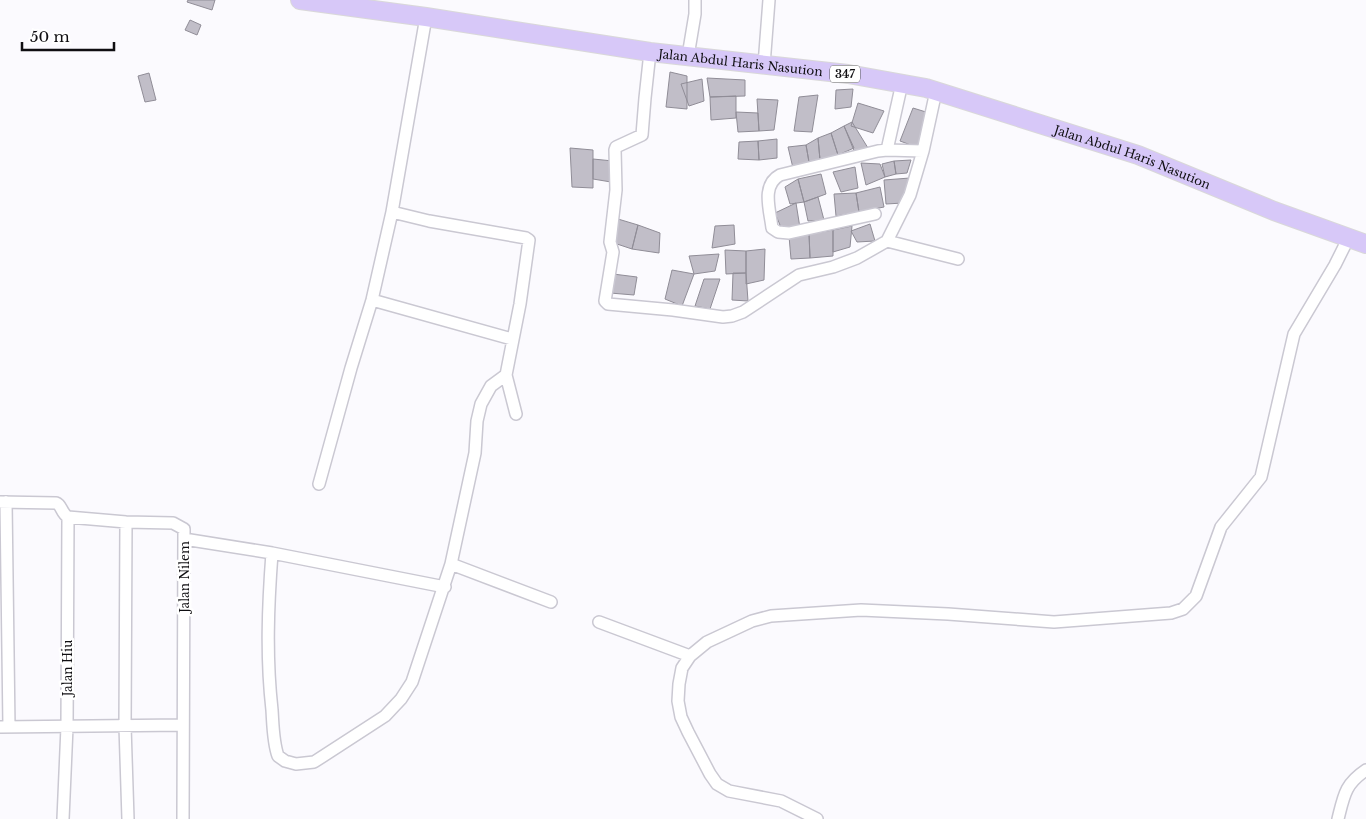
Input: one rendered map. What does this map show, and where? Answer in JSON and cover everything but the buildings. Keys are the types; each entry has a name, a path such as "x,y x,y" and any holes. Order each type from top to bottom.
{"main road":[{"name":"Jalan Abdul Haris Nasution","path":"300,0 372,5 426,17 650,52 848,74 936,91 1138,155 1348,239 1366,244"}],"street":[{"path":"688,56 695,14 695,0"},
{"path":"764,65 769,0"},
{"path":"319,484 372,300 392,212 426,17"},
{"path":"650,52 642,135 616,147 615,150 616,190 610,242 613,252 606,303 723,317 732,316 742,312 799,275 833,267 857,258 887,241 910,195 923,151 936,91"},
{"path":"887,150 902,84"},
{"path":"875,214 789,233 778,232 772,228 768,192 769,184 780,175 887,150 923,151"},
{"path":"392,212 429,221 528,239 520,304 506,375 516,414"},
{"path":"817,819 781,801 729,791 716,784 688,732 678,701 682,668 690,656 708,642 725,633 752,620 771,616 860,610 1054,622 1171,613 1183,609 1196,596 1221,527 1260,477 1294,334 1348,239"},
{"path":"887,241 958,259"},
{"path":"372,300 512,339"},
{"path":"272,553 268,606 268,660 274,736 278,756 285,761 296,764 308,764 385,716 401,700 412,682 445,587 451,564 475,453 477,421 481,404 491,386 506,375"},
{"path":"68,517 64,515 56,503 3,502 4,727 183,725"},
{"name":"Jalan Nilem","path":"68,517 126,522 173,523 184,529 183,819"},
{"name":"Jalan Hiu","path":"63,819 67,727 68,517"},
{"path":"126,522 125,726 128,819"},
{"path":"184,539 272,553 445,587"},
{"path":"451,564 551,602"},
{"path":"599,622 690,656"},
{"path":"1338,819 1345,792 1353,779 1366,770"}]}
